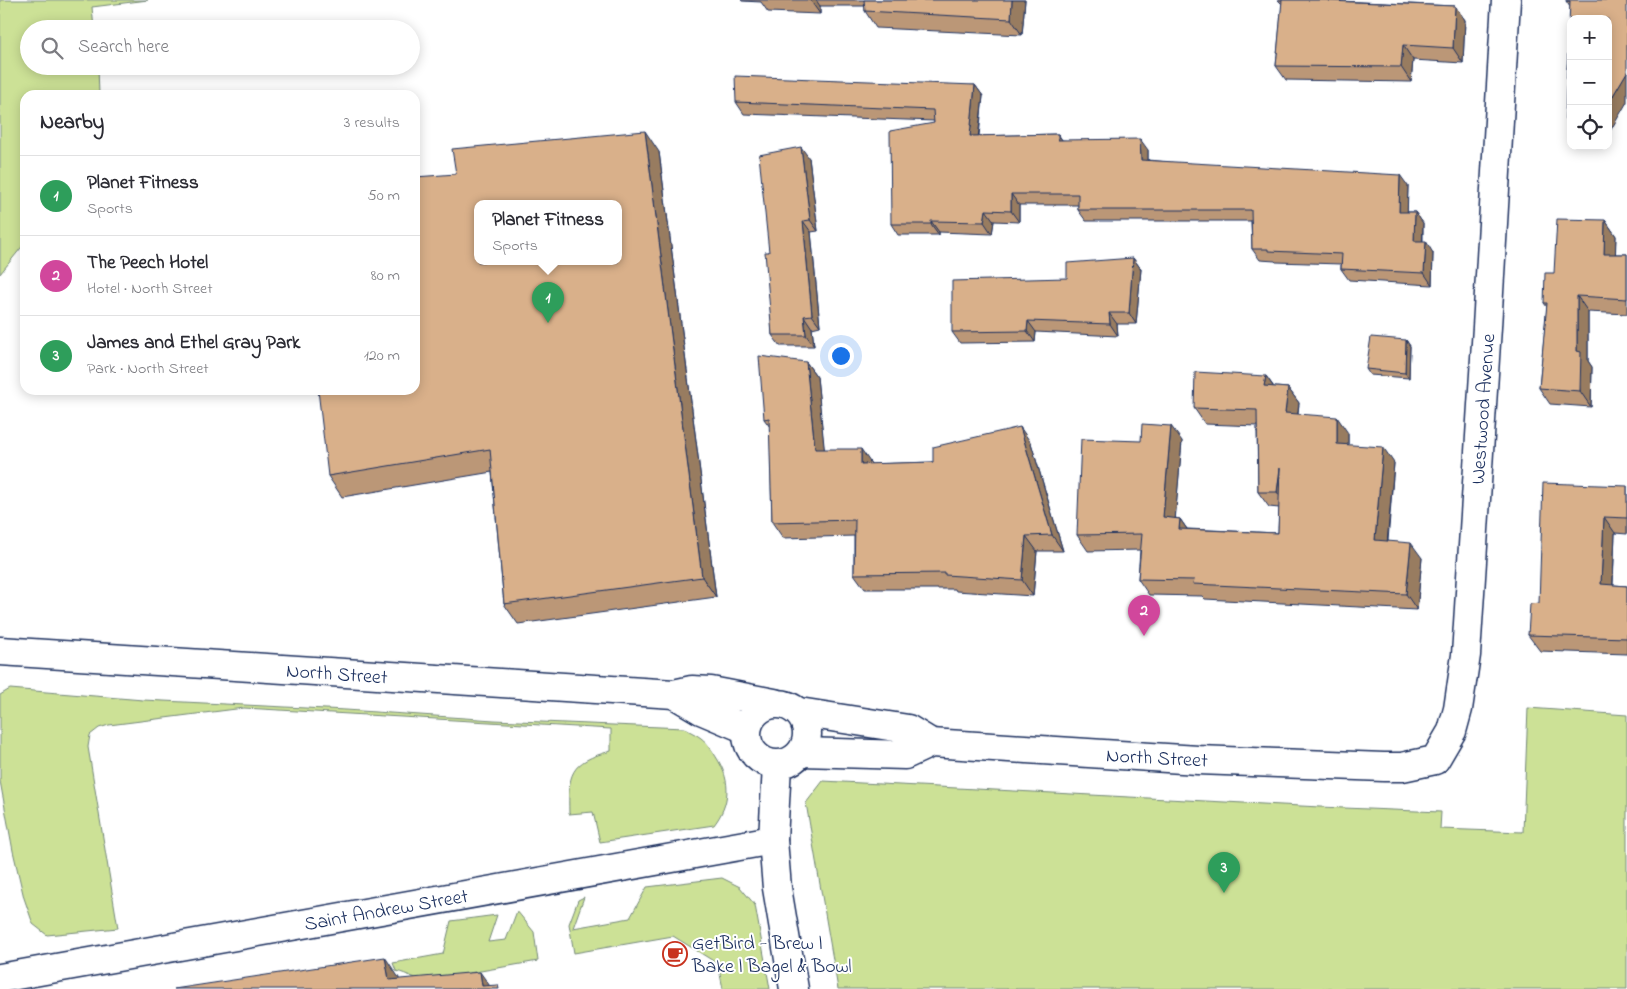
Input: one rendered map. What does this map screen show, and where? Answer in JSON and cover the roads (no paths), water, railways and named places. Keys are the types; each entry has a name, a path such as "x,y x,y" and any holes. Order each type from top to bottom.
{"street":[{"name":"Westwood Avenue","path":"1384,767 1402,767 1434,760 1452,731 1466,655 1506,0"},
{"name":"North Street","path":"0,651 674,694 692,690 711,691 774,703"},
{"name":"North Street","path":"674,694 701,710 746,729"},
{"path":"774,703 787,705 799,712 806,725 807,739 802,752 791,762 777,764 764,762 753,754 747,742 746,729 752,717 761,708 774,703"},
{"name":"North Street","path":"799,712 908,729 931,743 1198,760 1384,767"},
{"name":"North Street","path":"802,752 905,755 931,743"},
{"path":"777,764 773,840 777,888 794,989"},
{"name":"Saint Andrew Street","path":"2,976 773,840"}],"place":[{"name":"Planet Fitness","path":"548,323"},
{"name":"The Peech Hotel","path":"1144,636"},
{"name":"James and Ethel Gray Park","path":"1224,893"},
{"name":"GetBird - Brew | Bake | Bagel & Bowl","path":"675,954"}]}
